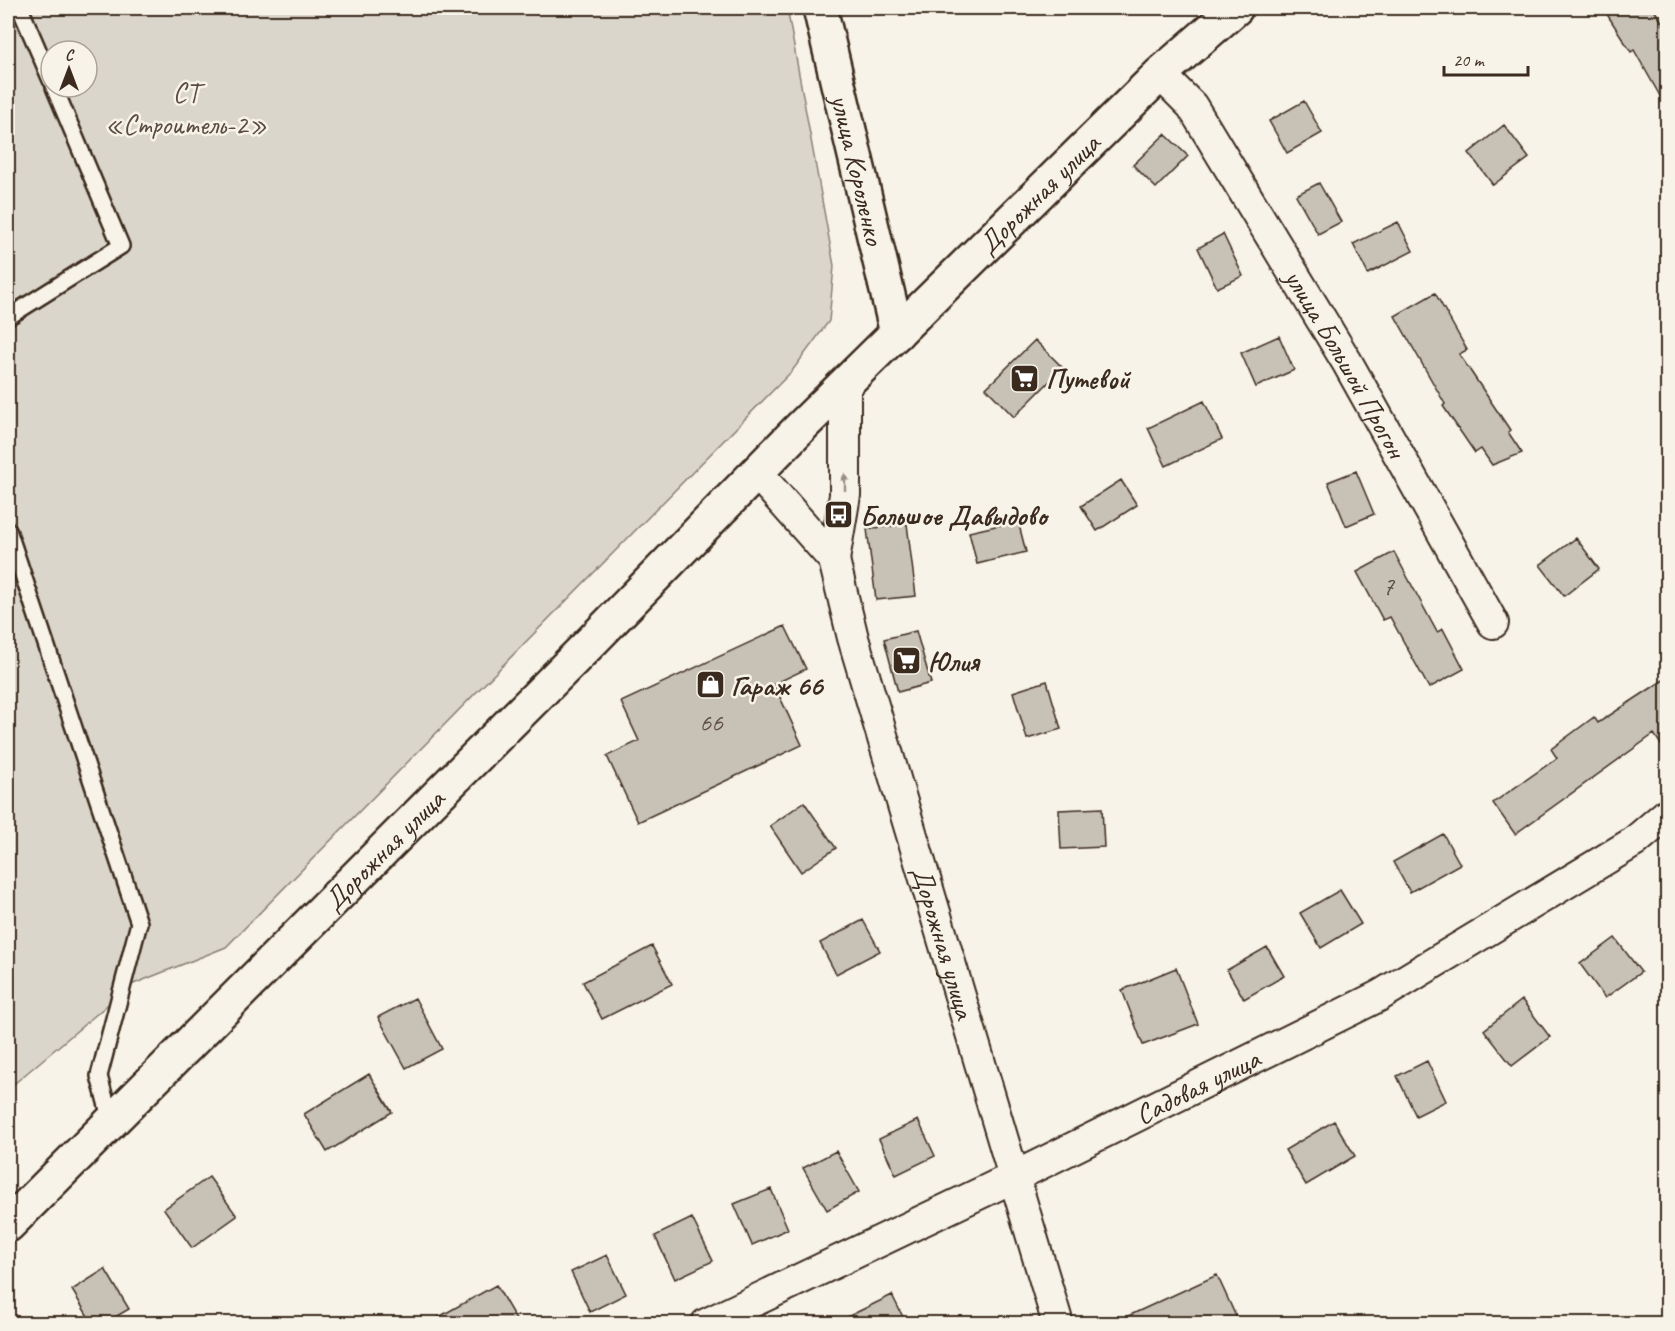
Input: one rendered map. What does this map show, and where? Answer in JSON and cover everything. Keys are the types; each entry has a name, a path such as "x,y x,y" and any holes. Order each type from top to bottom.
{"main road":[{"name":"улица Короленко","path":"820,8 897,333"},
{"name":"Дорожная улица","path":"8,1225 584,650 845,384 1160,74 1236,8"}],"street":[{"name":"улица Большой Прогон","path":"1160,74 1192,106 1347,362 1493,623"},
{"name":"Дорожная улица","path":"845,384 845,495 834,561 853,638 1012,1178 1058,1323"},
{"name":"Дорожная улица","path":"757,473 834,561"},
{"name":"Садовая улица","path":"706,1323 1012,1178 1378,996 1634,842 1668,813"}],"lane":[{"path":"20,8 39,52"},
{"path":"8,317 121,246 59,99"},
{"path":"8,530 139,923 99,1076 111,1122"}],"green space":[{"name":"СТ «Строитель-2»","path":"8,8 787,8 834,266 829,321 792,371 226,947 131,985 8,1089"}],"building":[{"path":"1603,8 1653,8 1668,31 1668,110 1634,50 1631,52"},
{"path":"1304,101 1322,133 1287,153 1269,121"},
{"path":"1504,125 1529,158 1493,185 1469,153"},
{"path":"1165,134 1188,156 1156,188 1133,165"},
{"path":"1319,183 1341,222 1318,234 1296,195"},
{"path":"1398,222 1413,251 1368,274 1353,244"},
{"path":"1223,234 1243,276 1217,288 1198,248"},
{"path":"1435,293 1467,350 1459,354 1510,430 1508,432 1522,453 1492,465 1481,449 1475,453 1443,406 1445,404 1395,316"},
{"path":"1279,336 1294,370 1256,387 1241,353"},
{"name":"Путевой","path":"1035,340 1063,368 1014,417 986,388"},
{"path":"1204,401 1222,439 1166,466 1148,428"},
{"path":"1356,471 1374,514 1346,526 1328,482"},
{"path":"1121,480 1137,505 1097,531 1081,506"},
{"path":"1018,521 1026,552 977,564 969,532"},
{"path":"907,524 916,596 876,600 867,529"},
{"path":"1576,538 1599,569 1564,596 1540,565"},
{"path":"1394,552 1437,632 1443,629 1464,669 1429,688 1390,617 1383,620 1357,572"},
{"path":"785,626 806,669 774,684 802,745 638,822 607,756 639,741 621,702"},
{"name":"Юлия","path":"916,631 931,683 898,692 884,639"},
{"path":"1668,677 1668,755 1654,734 1515,834 1493,803 1557,758 1551,749 1594,717 1598,723"},
{"path":"1047,681 1061,729 1027,739 1013,692"},
{"path":"804,802 836,848 801,872 770,826"},
{"path":"1102,808 1104,847 1061,849 1059,810"},
{"path":"1443,834 1460,864 1410,892 1393,862"},
{"path":"1340,890 1361,924 1321,948 1300,913"},
{"path":"863,920 880,951 836,974 820,943"},
{"path":"1615,938 1641,972 1605,998 1580,964"},
{"path":"652,946 672,984 602,1019 583,982"},
{"path":"1267,947 1284,976 1244,999 1227,970"},
{"path":"1176,968 1198,1024 1143,1045 1122,990"},
{"path":"415,998 442,1049 406,1068 378,1017"},
{"path":"1522,1000 1550,1037 1512,1066 1484,1030"},
{"path":"1427,1061 1446,1101 1416,1116 1397,1076"},
{"path":"369,1074 392,1112 327,1152 304,1114"},
{"path":"918,1120 935,1156 896,1175 879,1139"},
{"path":"1334,1121 1355,1156 1306,1185 1285,1150"},
{"path":"836,1151 859,1192 827,1210 803,1168"},
{"path":"209,1177 237,1216 192,1248 164,1209"},
{"path":"771,1189 788,1229 752,1245 734,1204"},
{"path":"692,1218 713,1261 675,1279 655,1236"},
{"path":"607,1255 626,1294 590,1312 571,1272"},
{"path":"105,1269 129,1309 105,1323 92,1323 72,1290"},
{"path":"1217,1275 1239,1323 1113,1323"},
{"path":"496,1285 518,1323 428,1323"},
{"path":"892,1295 906,1323 835,1323"}],"place":[{"name":"Путевой","path":"1025,378"},
{"name":"Большое Давыдово","path":"839,515"},
{"name":"Юлия","path":"907,661"},
{"name":"Гараж 66","path":"710,685"}]}
